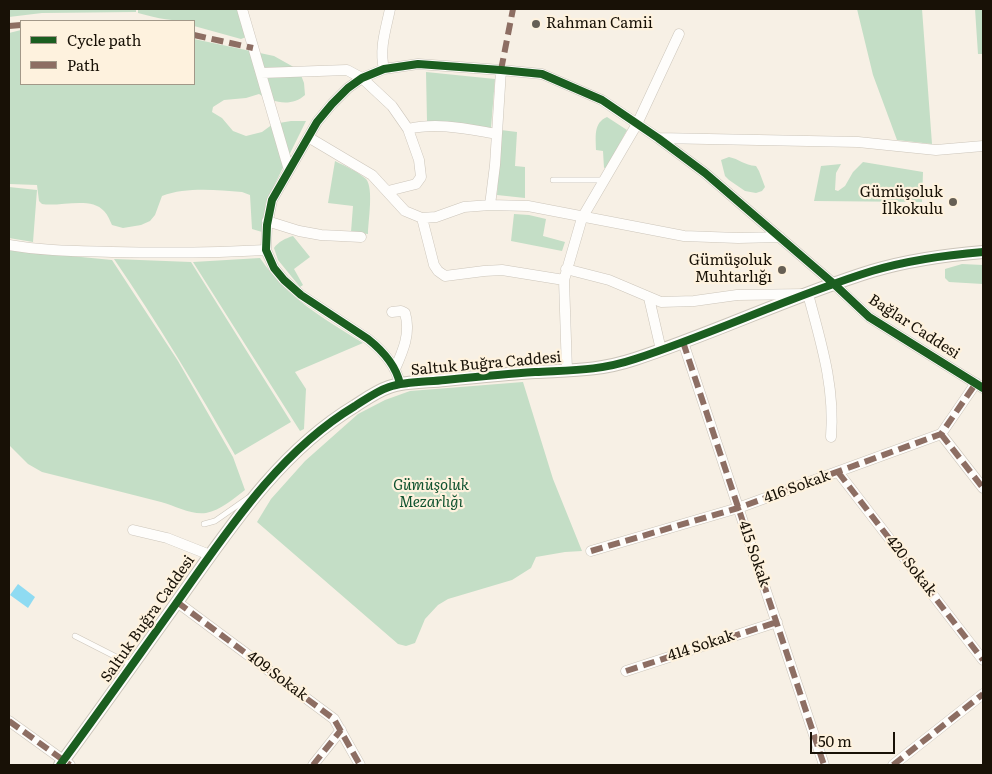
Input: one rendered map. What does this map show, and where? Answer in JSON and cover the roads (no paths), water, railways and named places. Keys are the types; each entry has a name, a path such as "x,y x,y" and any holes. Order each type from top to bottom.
{"street":[{"path":"242,9 289,170"},
{"path":"384,69 381,57 382,47 390,9"},
{"path":"567,371 564,280 582,218 637,124 678,34"},
{"name":"Bağlar Caddesi","path":"266,250 267,221 272,200 317,122 348,88 362,78 384,69 418,64 542,74 602,100 658,138 705,173 834,284 869,317 979,385"},
{"path":"261,73 346,70 362,78 392,106 408,129 419,160 420,180 410,186 388,191"},
{"path":"490,205 501,70"},
{"path":"408,129 442,126 497,134"},
{"path":"308,137 363,168 381,182 405,212 422,218 431,219 464,207 490,205 542,208 582,218 684,236 780,237"},
{"path":"658,138 858,142 936,150 983,146"},
{"path":"422,218 434,265 438,271 446,276 502,270 564,280"},
{"path":"267,221 307,232 361,237"},
{"path":"9,245 52,250 141,252 213,253 266,250 274,268 301,295 368,339 384,353 395,368 400,384"},
{"name":"Saltuk Buğra Caddesi","path":"65,764 210,555 261,488 285,461 316,433 343,412 378,392 400,384 608,367 661,350 834,284 874,271 947,255 983,252"},
{"path":"566,268 609,280 661,302 700,300 737,295 808,294 830,385 833,415 831,438"},
{"path":"649,298 661,350"},
{"path":"392,312 401,310 405,313 407,328 403,350 395,368"},
{"name":"415 Sokak","path":"683,342 824,765"},
{"path":"979,385 941,434 983,488"},
{"name":"416 Sokak","path":"591,551 738,508 941,434"},
{"name":"420 Sokak","path":"838,472 983,660"},
{"path":"133,530 167,538 210,555"},
{"name":"409 Sokak","path":"177,602 334,720 360,765"},
{"name":"414 Sokak","path":"626,671 777,622"},
{"path":"893,765 983,694"},
{"path":"9,721 65,764"},
{"path":"313,765 341,730"}],"lane":[{"path":"553,180 603,180"},
{"path":"204,524 216,521 261,488"},
{"path":"75,636 132,665"}],"water":[{"path":"18,584 35,597 28,608 10,595"}],"place":[{"name":"Rahman Camii","path":"536,24"},
{"name":"Gümüşoluk İlkokulu","path":"953,202"},
{"name":"Gümüşoluk Muhtarlığı","path":"782,270"}],"park label":[{"name":"Gümüşoluk Mezarlığı","path":"431,494"}]}
